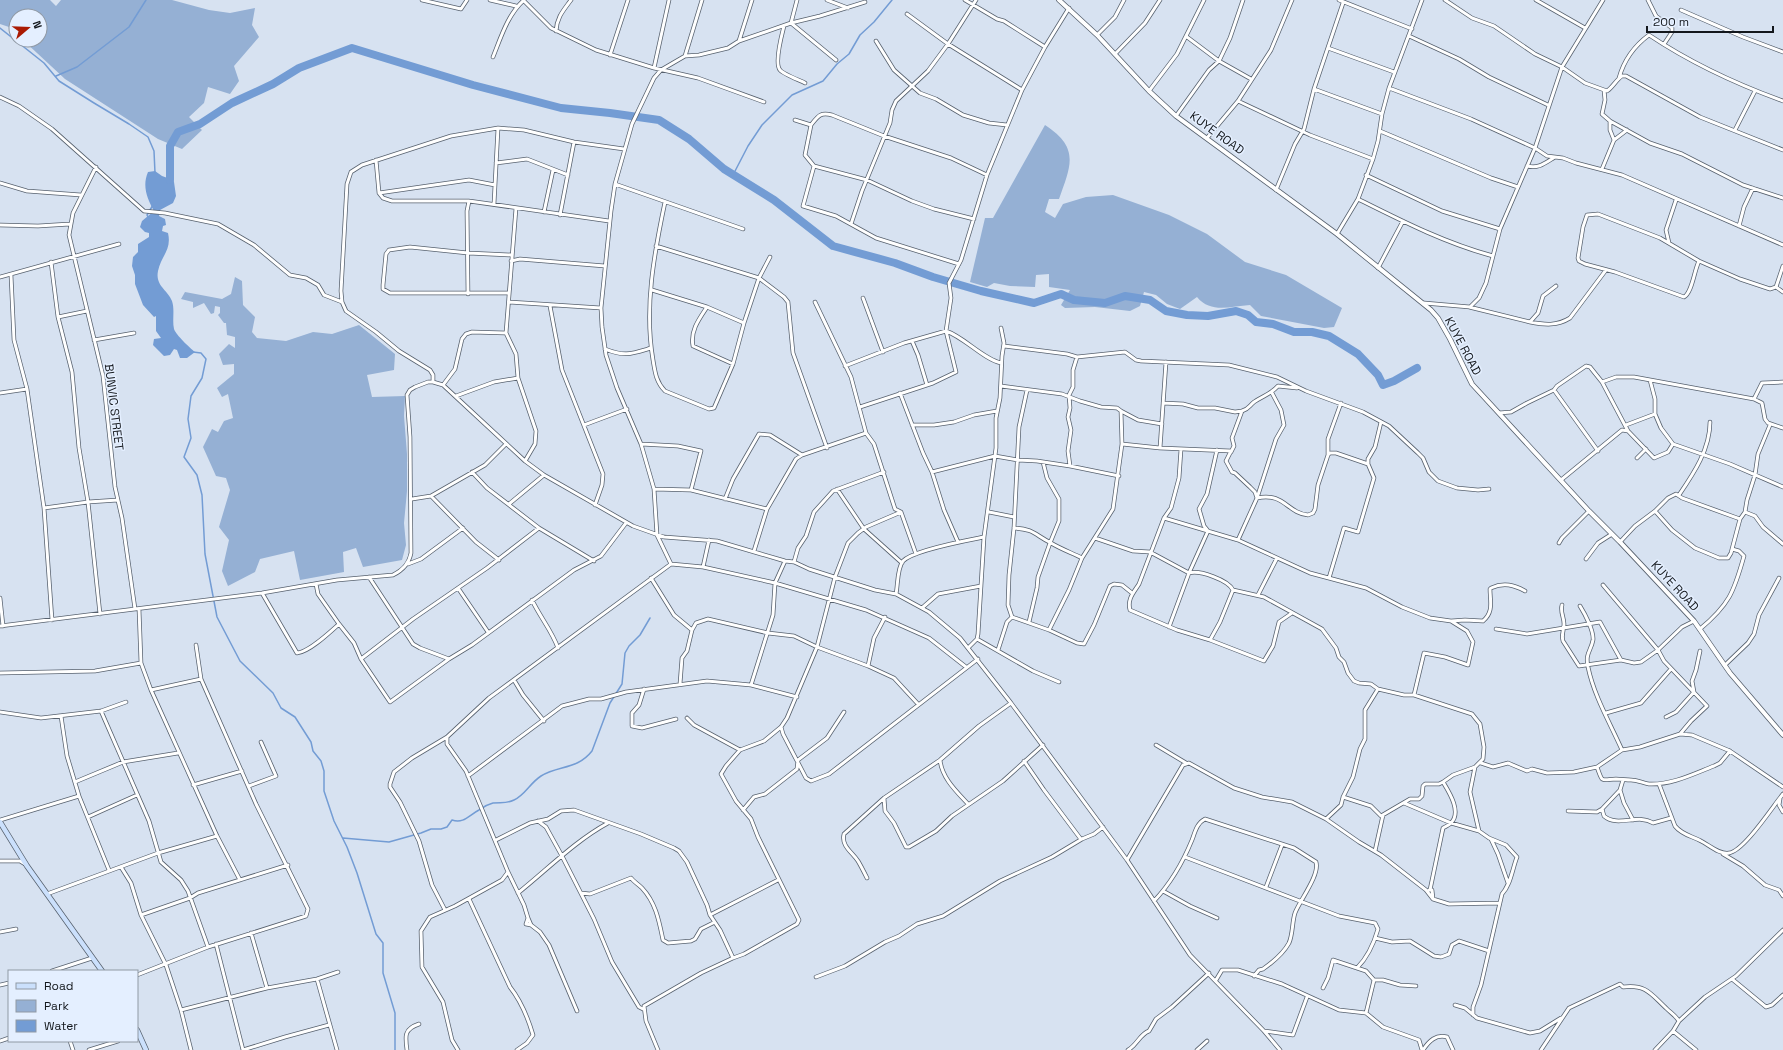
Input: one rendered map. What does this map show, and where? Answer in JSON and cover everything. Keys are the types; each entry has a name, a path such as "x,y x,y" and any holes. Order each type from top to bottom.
{"main road":[{"path":"0,821 47,894 101,970"},
{"path":"138,1033 146,1050"}],"street":[{"path":"422,0 462,9 467,0"},
{"path":"490,0 516,6"},
{"path":"493,57 516,6 523,0 556,31 574,41 610,55 661,70 698,78 764,102"},
{"path":"556,31 557,21 562,10 571,0"},
{"path":"610,55 628,0"},
{"path":"654,68 669,0"},
{"path":"685,56 702,0"},
{"path":"739,41 752,0"},
{"path":"791,23 797,0"},
{"path":"827,0 848,8"},
{"path":"965,0 1004,21 1045,47"},
{"path":"851,224 890,123 894,106 911,86 928,71 948,44 976,0"},
{"name":"KUYE ROAD","path":"1059,0 1097,35 1149,91 1176,116 1337,234 1423,303 1438,318 1472,384 1589,511 1694,621 1725,665 1783,735"},
{"path":"1097,35 1115,17 1124,0"},
{"path":"1115,54 1145,23 1160,0"},
{"path":"1149,91 1173,61 1187,37 1204,0"},
{"path":"1176,116 1209,70 1219,61 1230,38 1243,0"},
{"path":"1207,138 1238,101 1270,50 1292,0"},
{"path":"1339,0 1343,3 1412,29"},
{"path":"1337,234 1358,199 1373,159 1389,88 1422,0"},
{"path":"1445,0 1472,18 1494,26 1535,54 1562,67 1585,83 1604,90 1610,89 1619,78 1623,65 1641,41 1649,35 1707,68 1783,101"},
{"path":"1536,0 1585,28"},
{"path":"1423,303 1462,305 1470,307 1479,298 1486,283 1500,229 1535,148 1548,105 1562,67 1603,0"},
{"path":"1648,0 1656,16 1672,28 1672,32 1664,44"},
{"path":"671,564 657,535 654,489 641,444 612,376 605,349 601,308 609,222 615,184 632,124 638,108 654,78 661,70 685,56 699,55 728,48 739,41 791,23 848,8 864,2"},
{"path":"1276,190 1295,144 1302,132 1314,89 1343,3"},
{"path":"860,407 927,385 956,372 946,331 951,298 949,283 959,264 987,175 1022,90 1045,47 1069,8"},
{"path":"1681,10 1743,37 1783,52"},
{"path":"907,14 948,44 1022,90"},
{"path":"791,23 836,60"},
{"path":"784,26 780,43 778,67 782,71 805,83"},
{"path":"1409,36 1459,59 1489,77 1548,105"},
{"path":"1187,37 1219,61 1251,79"},
{"path":"876,41 894,70 920,93 936,99 963,115 989,123 1007,125"},
{"path":"1328,48 1394,72"},
{"path":"1619,78 1626,76 1700,117 1783,150"},
{"path":"1389,88 1471,119 1535,148 1541,153 1622,175 1676,200 1783,245"},
{"path":"1314,89 1351,101 1382,114"},
{"path":"1604,90 1605,100 1602,114 1610,121 1650,143 1682,154 1743,185 1783,198"},
{"path":"1735,130 1755,90"},
{"path":"0,102 1,97 19,106 40,120 96,167 144,211 151,213 165,213 218,224 254,245 290,275 306,278 318,285 324,295 342,302"},
{"path":"1238,101 1302,132 1373,159"},
{"path":"974,219 923,205 867,180 814,166 805,155 811,125 818,115 824,113 884,136 951,158 987,175"},
{"path":"795,120 811,125"},
{"path":"1610,121 1610,130 1614,140"},
{"path":"433,382 433,375 430,370 399,351 376,332 346,311 342,302 341,291 347,184 351,172 355,168 376,160 451,136 498,128 524,130 574,142 624,149"},
{"path":"494,204 498,128"},
{"path":"1602,169 1614,140 1627,130"},
{"path":"1380,131 1491,178 1518,187"},
{"path":"560,215 574,142"},
{"path":"1527,166 1534,168 1555,157"},
{"path":"496,163 527,159 568,175"},
{"path":"376,160 379,193 383,198 392,200 469,201 609,222"},
{"path":"814,166 803,206 836,216 876,238 959,264"},
{"name":"BUNVIC STREET","path":"96,167 81,195 70,224 69,235 105,389 114,479 135,609"},
{"path":"544,212 553,170"},
{"path":"1366,175 1442,211 1500,229"},
{"path":"379,193 469,180 495,185"},
{"path":"0,183 27,191 81,195"},
{"path":"615,184 743,229"},
{"path":"1739,226 1744,207 1753,188"},
{"path":"1358,199 1444,240 1493,256"},
{"path":"1669,243 1666,233 1667,225 1676,200"},
{"path":"468,294 467,211 469,201"},
{"path":"665,202 656,246 649,315 651,348 656,379 665,390 709,409 714,408 717,405 733,364 744,322 760,278 770,257"},
{"path":"516,208 511,255 506,333 516,354 518,378 536,431 535,444 525,461"},
{"path":"1699,261 1694,270 1690,292 1684,297 1615,272 1585,264 1579,261 1578,258 1583,227 1587,215 1598,214 1660,238 1699,261 1740,279 1770,289 1776,287"},
{"path":"1378,268 1404,221"},
{"path":"0,225 38,226 70,224"},
{"path":"1660,238 1666,233"},
{"path":"0,277 119,244"},
{"path":"656,246 760,278 784,297 788,302 793,353 827,448"},
{"path":"508,293 390,294 383,289 383,285 386,254 389,250 410,247 468,253 511,255"},
{"path":"511,260 520,259 605,266"},
{"path":"51,262 58,316 70,359 79,448 88,502 100,614"},
{"path":"1776,287 1783,266"},
{"path":"1462,305 1545,325 1564,322 1570,318 1606,270"},
{"path":"11,275 14,340 27,390 44,508 52,620"},
{"path":"1530,322 1538,313 1543,296 1556,286"},
{"path":"1776,287 1783,292"},
{"path":"652,290 707,307 744,322"},
{"path":"863,298 883,352"},
{"path":"509,302 550,306 601,308"},
{"path":"815,302 850,377 860,407 866,434 874,444 895,509 900,512 916,554"},
{"path":"550,306 562,370 603,474 603,480 595,505"},
{"path":"707,307 694,328 692,340 693,346 733,364"},
{"path":"58,316 87,311"},
{"path":"968,648 977,639 984,537 989,512 995,456 995,431 1001,386 1001,363 1004,339 1001,328"},
{"path":"845,366 912,341 946,331 952,333 971,347 1001,363"},
{"path":"442,385 455,369 462,339 466,334 472,332 506,333"},
{"path":"94,340 134,333"},
{"path":"912,341 927,385"},
{"path":"1004,346 1067,354 1077,357 1125,352 1136,360 1228,365 1277,378 1299,388 1363,412 1381,422 1398,434 1418,453 1429,472 1438,480 1457,488 1489,490"},
{"path":"605,349 625,355 651,348"},
{"path":"1070,466 1068,451 1071,434 1068,417 1070,408 1069,395 1073,387 1073,370 1077,357"},
{"path":"1160,448 1166,362"},
{"path":"1499,413 1511,412 1527,402 1554,390 1557,386 1586,366 1590,367 1602,382 1628,431 1654,458 1668,452 1673,444"},
{"path":"1602,382 1610,379 1634,377 1754,399 1762,403 1765,419 1770,425 1783,428"},
{"path":"456,396 494,382 518,378"},
{"path":"1650,380 1655,399 1655,414 1661,428 1673,444 1703,454 1783,487"},
{"path":"408,564 411,553 412,499 407,395 410,390 415,387 433,382 442,385 456,396 506,444 544,476 626,523 671,539 709,540 754,550 875,590 896,594 922,608 944,623 978,659 1127,860 1190,955 1216,980 1280,1050"},
{"path":"1754,399 1762,383 1783,382"},
{"path":"1001,386 1069,395 1080,401 1101,407 1117,408 1138,420 1162,424"},
{"path":"1163,403 1183,404 1198,408 1215,408 1235,412 1249,409 1254,402 1272,393 1278,386 1299,388"},
{"path":"0,393 27,390"},
{"path":"1012,617 1008,595 1014,528 1019,427 1027,390"},
{"path":"1554,390 1598,451"},
{"path":"900,393 923,453 932,472 944,510 958,542"},
{"path":"1238,540 1257,498 1276,439 1284,425 1281,410 1272,393"},
{"path":"1257,498 1271,497 1281,500 1301,513 1311,514 1315,509 1318,485 1328,455 1328,439 1341,403"},
{"path":"584,425 627,409"},
{"path":"912,425 934,425 954,422 974,415 998,411"},
{"path":"1049,630 1069,590 1082,558 1113,509 1119,476 1122,444 1121,411"},
{"path":"1226,461 1234,446 1232,438 1242,411"},
{"path":"1626,426 1655,414"},
{"path":"1329,578 1344,528 1358,532 1374,478 1368,464 1368,459 1375,447 1381,422"},
{"path":"1679,495 1705,451 1709,438 1710,422"},
{"path":"1655,511 1676,534 1698,550 1726,559 1730,555 1740,519 1745,512 1747,500 1755,475 1758,454 1770,425"},
{"path":"1561,480 1622,430 1628,431"},
{"path":"725,499 733,479 759,434 770,435 802,455"},
{"path":"754,550 767,509 796,459 802,455 866,434"},
{"path":"412,499 431,496 485,465 506,444"},
{"path":"641,444 678,446 701,451 691,490"},
{"path":"1122,444 1160,448 1231,451 1226,461"},
{"path":"1181,449 1179,478 1174,500 1171,508 1164,518 1139,584 1132,593 1129,606 1132,611 1170,627 1210,640 1264,661 1273,646 1279,622 1292,613"},
{"path":"1637,458 1646,449"},
{"path":"1208,532 1204,526 1199,509 1208,494 1217,450"},
{"path":"1328,455 1333,452 1368,464"},
{"path":"932,472 995,456 1070,466 1119,476"},
{"path":"1226,461 1232,472 1235,473 1255,492 1257,498"},
{"path":"1029,622 1038,577 1059,521 1059,499 1048,478 1043,462"},
{"path":"472,472 487,488 539,528 594,560"},
{"path":"794,562 798,548 806,536 814,512 822,502 837,489 884,472"},
{"path":"509,504 544,476"},
{"path":"654,489 691,490 767,509"},
{"path":"837,489 864,528 902,563"},
{"path":"1620,542 1639,522 1655,511 1671,496 1679,495 1682,498 1740,519"},
{"path":"431,496 476,542 499,560"},
{"path":"590,502 598,497"},
{"path":"44,508 88,502 118,500"},
{"path":"1559,543 1562,538 1589,511"},
{"path":"643,1009 646,1005 695,978 701,973 744,954 799,922 758,837 752,819 743,810 721,774 740,750 764,741 781,728 797,697 817,647 835,577 848,543 864,528 900,512"},
{"path":"989,512 1014,517"},
{"path":"1745,512 1755,516 1763,527 1783,544"},
{"path":"1164,518 1238,540 1310,573 1366,588 1430,618 1451,621 1479,621 1486,619 1492,603 1490,589 1494,586 1514,585 1525,591"},
{"path":"316,584 318,594 354,643 361,659 390,702 472,645 574,570 594,560 607,551 626,523"},
{"path":"0,598 1,626 393,575 401,571 408,564 422,559 463,528"},
{"path":"361,659 402,629 413,619 499,560 539,528"},
{"path":"1014,528 1027,529 1038,534 1050,543 1082,558"},
{"path":"1170,627 1189,573 1208,532"},
{"path":"1586,559 1598,543 1612,534"},
{"path":"896,594 902,563 906,558 958,542 984,537"},
{"path":"1095,538 1133,551 1150,552 1189,573 1201,573 1227,583 1233,590 1258,596 1322,630 1336,648 1339,657 1344,662 1348,673 1354,681 1371,684 1378,689 1404,695 1414,695 1457,708 1472,714 1480,724 1484,747 1483,759 1481,763 1475,767 1453,775 1439,784 1425,784 1423,786 1422,796 1419,798 1410,799 1379,816 1371,806 1343,797"},
{"path":"703,567 709,540"},
{"path":"1700,629 1724,607 1732,592 1744,556 1739,551 1732,549"},
{"path":"1258,596 1277,558"},
{"path":"751,685 768,633 774,608 775,583 785,561"},
{"path":"445,910 432,885 419,841 400,802 390,787 394,772 415,755 447,737 489,698 671,564 703,567 775,583 866,610 885,617 929,638 966,667"},
{"path":"369,577 402,629 416,647 449,660"},
{"path":"652,578 674,616 692,630"},
{"path":"1725,665 1748,643 1754,634 1759,616 1779,578"},
{"path":"1012,617 1029,622 1077,643 1083,644 1089,635 1110,586 1119,584 1132,593"},
{"path":"1603,585 1658,650 1664,662 1707,706 1680,734"},
{"path":"922,608 938,594 981,586"},
{"path":"458,588 488,632"},
{"path":"1210,640 1220,622 1233,590"},
{"path":"262,593 297,653 302,653 310,648 339,624"},
{"path":"532,600 542,620 553,636 558,648"},
{"path":"1562,605 1561,609 1564,627 1562,637 1567,648 1579,666 1588,666 1621,660 1634,663 1641,662 1658,650 1682,627 1694,621"},
{"path":"1580,606 1589,623 1593,640 1587,654 1588,666 1596,694 1622,750"},
{"path":"139,609 141,663 151,690 178,753 217,836 240,880"},
{"path":"868,666 874,638 885,617"},
{"path":"998,650 1007,622 1012,617"},
{"path":"680,684 682,658 687,651 692,630 696,623 708,619 768,633 794,636 817,647 868,666 894,678 918,704"},
{"path":"1414,695 1424,653 1445,657 1468,665 1473,642 1466,631 1451,621"},
{"path":"1496,629 1527,634 1600,622 1621,660"},
{"path":"977,639 1032,671 1060,682"},
{"path":"138,975 166,965 216,944 306,916 308,913 308,909 288,865 249,786 201,679 196,645"},
{"path":"1694,692 1692,681 1700,651"},
{"path":"781,728 808,780 811,781 826,776 978,659"},
{"path":"0,673 95,670 141,663"},
{"path":"1606,714 1641,703 1671,669"},
{"path":"151,690 201,679"},
{"path":"514,680 523,695 544,721"},
{"path":"468,776 568,703 601,699 626,692 707,680 751,685 797,697"},
{"path":"1326,818 1342,805 1343,797 1353,777 1354,769 1365,739 1365,710 1378,689"},
{"path":"644,690 639,705 632,713 632,726 642,728 676,719"},
{"path":"1666,717 1676,712 1694,692"},
{"path":"0,712 41,718 101,711 126,702"},
{"path":"866,878 857,859 845,845 843,838 844,834 884,798 940,760 979,726 1011,703"},
{"path":"101,711 149,821 158,853 164,865 185,885 208,947"},
{"path":"743,810 754,797 765,794 797,769 798,760 827,738 844,712"},
{"path":"61,716 67,756 79,796 109,870"},
{"path":"687,718 694,725 740,750"},
{"path":"1481,763 1493,767 1508,763 1527,771 1532,769 1547,774 1574,772 1596,767 1622,750 1640,747 1680,734 1692,735 1730,751 1783,787"},
{"path":"447,737 447,744 462,764 468,776 531,925 540,932 549,945 578,1011"},
{"path":"249,786 276,776 261,742"},
{"path":"884,798 885,811 894,823 906,847 909,847 936,830 968,804 1002,781 1043,745"},
{"path":"1156,745 1186,763 1193,764 1234,788 1262,796 1292,802 1326,818 1359,842 1375,851 1428,890 1434,899 1449,904 1500,904"},
{"path":"1596,767 1604,780 1616,779 1659,784 1672,782 1714,766 1720,763 1730,751"},
{"path":"75,782 123,762 178,753"},
{"path":"940,760 942,772 953,788 968,804"},
{"path":"1024,761 1044,790 1082,839"},
{"path":"1127,860 1183,765 1186,763"},
{"path":"1475,767 1470,792 1479,831"},
{"path":"193,785 242,771"},
{"path":"1568,812 1592,813 1602,809 1620,790 1623,780"},
{"path":"1428,890 1443,828 1451,823 1455,816 1455,808 1443,782"},
{"path":"1659,784 1671,818 1678,831 1699,840 1722,853 1742,866 1765,885 1779,890 1783,896"},
{"path":"1620,790 1632,820"},
{"path":"1722,853 1729,854 1740,848 1783,794"},
{"path":"88,817 137,795"},
{"path":"0,821 79,796"},
{"path":"1780,798 1779,805 1783,812"},
{"path":"1404,803 1451,823 1479,831 1491,839 1506,845 1517,856 1512,870 1509,887 1502,894 1481,985 1473,1007 1474,1015"},
{"path":"1602,809 1604,816 1614,822 1646,819 1653,823 1671,818"},
{"path":"496,840 524,825 548,819 561,811 574,810 641,834 679,851 687,862 707,905 713,923 720,930 733,958"},
{"path":"1375,851 1383,815"},
{"path":"1154,901 1163,891 1185,857 1197,826 1205,819 1298,850 1316,862 1317,867 1295,913 1289,942 1282,953 1263,969 1259,970 1254,976"},
{"path":"538,821 546,828 562,856 581,893 612,962 639,1007 643,1009 646,1021 658,1050"},
{"path":"518,893 562,856 597,829 608,823"},
{"path":"816,977 845,966 885,942 899,936 917,924 943,916 1000,881 1052,858 1082,839 1094,834 1103,827"},
{"path":"47,894 158,853 217,836"},
{"path":"1491,839 1506,875 1509,887"},
{"path":"1266,887 1282,845"},
{"path":"1185,857 1339,916 1374,923 1378,929 1375,938 1364,962 1358,968"},
{"path":"0,861 20,861 28,866"},
{"path":"141,915 190,898 198,893 288,865"},
{"path":"120,867 132,883 141,915 166,965 181,1010 191,1050"},
{"path":"458,1050 454,1044 442,1002 425,973 422,964 421,931 430,917 469,899 502,880 508,872"},
{"path":"581,893 590,894 631,878 636,885 643,889 656,911 660,920 664,940 668,943 691,941 701,929 713,923"},
{"path":"710,915 778,880"},
{"path":"1163,891 1190,906 1217,918"},
{"path":"469,899 510,984 510,987 518,997 529,1022 533,1035 528,1043 517,1050"},
{"path":"0,932 16,929"},
{"path":"1655,1050 1673,1031 1679,1021 1704,997 1732,979 1783,930"},
{"path":"251,932 267,988"},
{"path":"1375,938 1392,942 1410,941 1434,956 1441,958 1449,954 1452,945 1459,941 1469,945 1478,946 1489,951"},
{"path":"216,944 243,1050 285,1036 329,1025"},
{"path":"55,970 92,958"},
{"path":"1323,988 1328,978 1333,960 1366,971 1374,980 1383,980 1400,985 1416,986"},
{"path":"1364,962 1366,971"},
{"path":"1216,980 1222,970 1238,970 1282,984 1339,1010 1366,1013 1383,1027 1419,1040 1423,1050"},
{"path":"181,1010 338,972"},
{"path":"1128,1050 1133,1047 1145,1032 1149,1031 1156,1018 1172,1007 1208,973"},
{"path":"317,978 337,1050"},
{"path":"1732,979 1766,1007 1772,1005 1783,995"},
{"path":"1366,1013 1374,980"},
{"path":"1541,1050 1572,1005 1620,984 1623,987 1628,986 1648,991 1667,1009 1675,1014 1679,1021"},
{"path":"1264,1031 1293,1035 1308,997"},
{"path":"1455,1005 1466,1008 1477,1018 1530,1033 1540,1031 1563,1017"},
{"path":"407,1050 406,1033 419,1024"},
{"path":"1673,1031 1696,1050"},
{"path":"1423,1050 1426,1045 1436,1037 1444,1036 1450,1041 1453,1050"},
{"path":"1197,1050 1207,1041"},
{"path":"89,1050 115,1042"},
{"path":"1420,1044 1426,1045"}],"green space":[{"path":"0,0 50,0 56,6 61,0 172,0 209,10 230,13 255,8 252,25 259,37 234,66 239,81 230,94 208,87 204,103 189,117 202,130 182,149 158,139 65,79 32,48 48,48 48,8 8,8 8,27 0,24"},
{"path":"1045,125 1064,141 1070,158 1067,176 1059,199 1049,199 1045,212 1055,218 1063,204 1086,197 1113,195 1169,215 1207,234 1245,262 1286,275 1342,308 1334,327 1324,328 1261,316 1250,305 1222,308 1209,306 1197,297 1180,309 1167,304 1156,295 1144,292 1140,306 1130,311 1095,307 1065,308 1061,305 1070,290 1049,287 1049,274 1036,275 1035,287 1010,286 994,283 987,287 970,282 985,218 993,218"},
{"path":"235,277 242,281 243,305 255,317 252,332 257,338 286,341 313,332 332,334 359,325 395,354 394,370 367,375 372,397 405,396 404,416 407,454 407,491 404,523 406,545 402,560 363,567 356,548 343,552 344,572 300,580 294,551 260,559 255,572 228,586 222,571 229,540 219,527 230,490 226,478 216,476 203,447 212,429 218,432 224,421 233,418 228,394 222,397 217,388 234,374 234,364 223,365 219,354 229,344 235,348 235,337 227,335 226,323 224,323 218,315 220,313 220,307 215,306 214,313 211,314 204,303 193,308 193,302 181,299 185,292 222,299 231,294"}],"water":[{"path":"155,171 162,176 173,180 174,182 176,196 173,203 160,210 159,216 165,219 166,225 163,226 162,231 168,233 169,244 159,266 158,280 172,301 175,332 195,352 187,358 180,358 177,350 174,349 170,355 164,356 153,345 154,339 161,338 156,331 156,316 154,317 143,305 135,284 135,275 132,266 133,257 138,252 138,244 149,237 149,233 145,232 140,227 142,221 154,211 146,192 145,182 148,172"}],"waterway":[{"path":"56,76 77,67 129,27 146,0"},
{"path":"733,175 748,146 762,125 792,95 823,81 837,64 849,54 860,35 874,22 892,0"},
{"path":"0,28 44,63 59,81 148,137 154,151 155,173"},
{"path":"170,180 170,146 178,132 200,124 232,103 273,84 299,68 352,48 473,85 561,108 659,120 689,139 724,169 774,200 833,246 895,263 933,277 981,291 1034,303 1061,294 1074,300 1105,303 1125,296 1150,300 1166,311 1187,315 1208,316 1236,311 1248,315 1256,322 1273,324 1294,332 1312,332 1329,336 1358,354 1378,375 1383,385 1394,381 1417,368"},
{"path":"148,217 147,215 153,205"},
{"path":"193,352 201,353 206,359 202,378 191,396 188,419 191,438 184,457 197,475 202,495 205,554 217,617 240,661 273,693 281,708 295,717 311,742 313,751 321,761 324,771 324,791 334,821 347,847 357,873 376,934 383,943 383,973 395,1013 395,1050"},
{"path":"343,838 389,842 431,829 441,829 447,827 452,820 463,820 490,804 514,800 541,776 574,764 586,757 592,751 610,703 622,684 625,653 629,646 640,635 650,618"}]}
